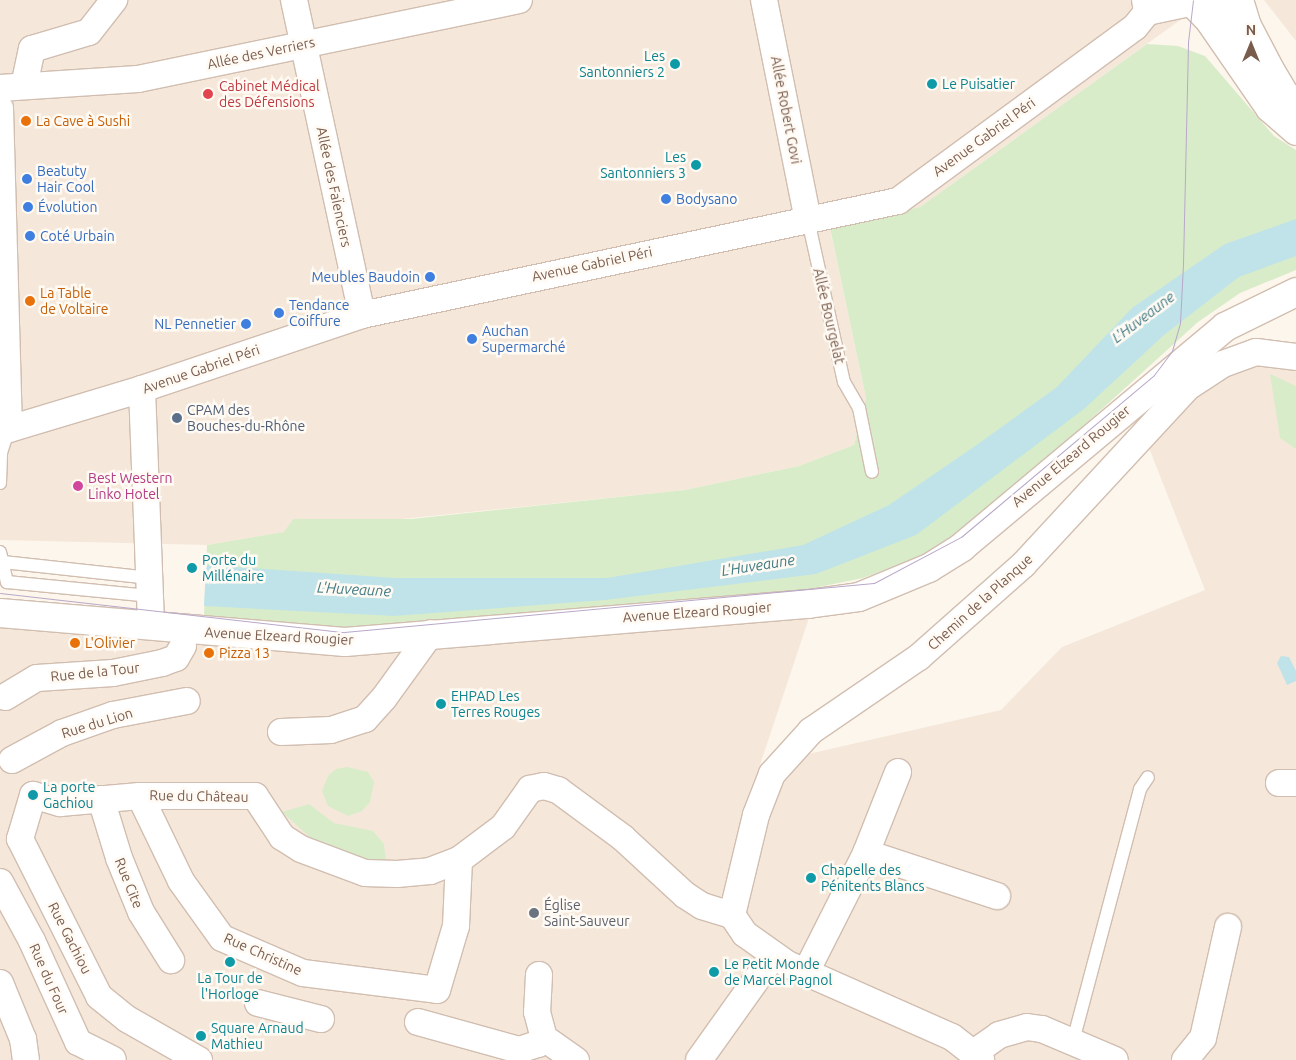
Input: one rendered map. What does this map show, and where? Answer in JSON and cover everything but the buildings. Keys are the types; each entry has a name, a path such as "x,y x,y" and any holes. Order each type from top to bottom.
{"street":[{"path":"12,87 32,49 89,32 114,0"},
{"name":"Allée des FaÏenciers","path":"294,0 362,315"},
{"name":"Allée des Verriers","path":"12,87 138,79 519,0"},
{"name":"Allée Robert Govi","path":"764,0 808,220"},
{"path":"1240,4 1247,26 1270,70 1285,95 1296,104"},
{"path":"1142,13 1196,6 1214,8 1238,30 1270,70"},
{"path":"1196,6 1270,108 1296,131"},
{"name":"Avenue Gabriel Péri","path":"9,429 142,389 362,315 898,201 1142,13"},
{"path":"0,108 9,429"},
{"name":"Avenue Elzeard Rougier","path":"1,614 126,621 151,626 345,642 431,633 808,604 859,597 893,585 962,547 1226,327 1296,292"},
{"name":"Chemin de la Planque","path":"732,915 756,815 772,774 811,730 919,657 1023,565 1188,386 1224,364 1256,352 1296,357"},
{"path":"142,389 151,626"},
{"path":"281,732 331,730 365,719 384,698 431,633"},
{"name":"Rue de la Tour","path":"2,695 37,678 114,673 162,664 176,658 183,646"},
{"name":"Rue du Lion","path":"12,760 62,732 105,718 187,701"},
{"path":"806,972 832,925 866,853 898,772"},
{"name":"Rue du Château","path":"33,795 60,803 140,796 255,796 282,837 301,849 365,873 430,871 459,860 504,827 530,789 544,786 558,790 623,838 685,894 702,906 732,915"},
{"name":"Rue Gachiou","path":"33,795 20,839 99,996 127,1019 177,1046 198,1060"},
{"name":"Rue Christine","path":"140,796 181,881 222,938 303,973 437,990 456,926 459,860"},
{"name":"Rue Cite","path":"101,799 119,858 141,912 171,960"},
{"path":"866,853 997,896"},
{"name":"Rue du Four","path":"0,882 32,941 78,1042 113,1060"},
{"path":"732,915 745,934 774,955 806,972 952,1037 978,1056 998,1035 1027,1027 1042,1029 1073,1041 1090,1052 1115,1060"},
{"path":"1185,1060 1203,1038 1228,927"},
{"path":"699,1060 774,955"},
{"path":"539,974 537,1012 544,1038 576,1060"},
{"path":"0,983 23,1039 26,1060"},
{"path":"258,1003 321,1019"},
{"path":"418,1022 519,1050 538,1044 544,1038"}],"lane":[{"name":"Allée Bourgelat","path":"808,220 844,382 859,408 872,472"},
{"path":"0,483 2,453 9,429"},
{"path":"2,557 151,587 7,582 2,557"},
{"path":"1073,1041 1140,789 1148,777"}],"shaded area":[{"path":"0,0 1208,0 920,207 830,229 866,398 854,445 799,466 685,490 402,519 293,519 285,532 207,545 0,540"},
{"path":"1264,0 1296,0 1296,41"},
{"path":"1267,360 1296,370 1296,1060 0,1060 0,598 344,629 818,591 760,765 1001,710 1062,647 1205,590 1149,448 1212,377"}],"green space":[{"path":"1147,44 1178,46 1205,56 1274,136 1296,150 1296,270 1240,293 1198,322 1060,447 932,552 863,578 779,595 599,612 343,628 204,616 207,545 284,532 293,519 411,519 685,490 799,466 854,445 866,398 830,228 920,207"},
{"path":"1270,374 1296,386 1296,449 1280,438"},
{"path":"347,767 368,772 374,782 370,802 362,811 348,816 328,806 322,791 328,776 336,769"},
{"path":"309,804 334,823 373,831 384,844 386,863 364,861 312,839 282,812"}],"water":[{"name":"L'Huveaune","path":"1296,219 1296,256 1239,277 1164,335 1084,409 916,535 816,574 605,600 394,616 204,606 206,565 395,578 607,578 803,545 889,505 978,444 1057,387 1132,308 1225,244"},
{"path":"1281,656 1289,657 1296,671 1296,681 1287,685 1277,663"}],"tram line":[{"path":"0,593 344,632 874,583 961,537 1154,375 1172,351 1180,323 1188,42 1193,0"}],"place":[{"name":"Les Santonniers 2","path":"675,64"},
{"name":"Le Puisatier","path":"932,84"},
{"name":"Cabinet Médical des Défensions","path":"208,94"},
{"name":"La Cave à Sushi","path":"26,121"},
{"name":"Les Santonniers 3","path":"696,165"},
{"name":"Beatuty Hair Cool","path":"27,179"},
{"name":"Bodysano","path":"666,199"},
{"name":"Évolution","path":"28,207"},
{"name":"Coté Urbain","path":"30,236"},
{"name":"Meubles Baudoin","path":"430,277"},
{"name":"La Table de Voltaire","path":"30,301"},
{"name":"Tendance Coiffure","path":"279,313"},
{"name":"NL Pennetier","path":"246,324"},
{"name":"Auchan Supermarché","path":"472,339"},
{"name":"CPAM des Bouches-du-Rhône","path":"177,418"},
{"name":"Best Western Linko Hotel","path":"78,486"},
{"name":"Porte du Millénaire","path":"192,568"},
{"name":"L'Olivier","path":"75,643"},
{"name":"Pizza 13","path":"209,653"},
{"name":"EHPAD Les Terres Rouges","path":"441,704"},
{"name":"La porte Gachiou","path":"33,795"},
{"name":"Chapelle des Pénitents Blancs","path":"811,878"},
{"name":"Église Saint-Sauveur","path":"534,913"},
{"name":"La Tour de l'Horloge","path":"230,962"},
{"name":"Le Petit Monde de Marcel Pagnol","path":"714,972"},
{"name":"Square Arnaud Mathieu","path":"201,1036"}]}
